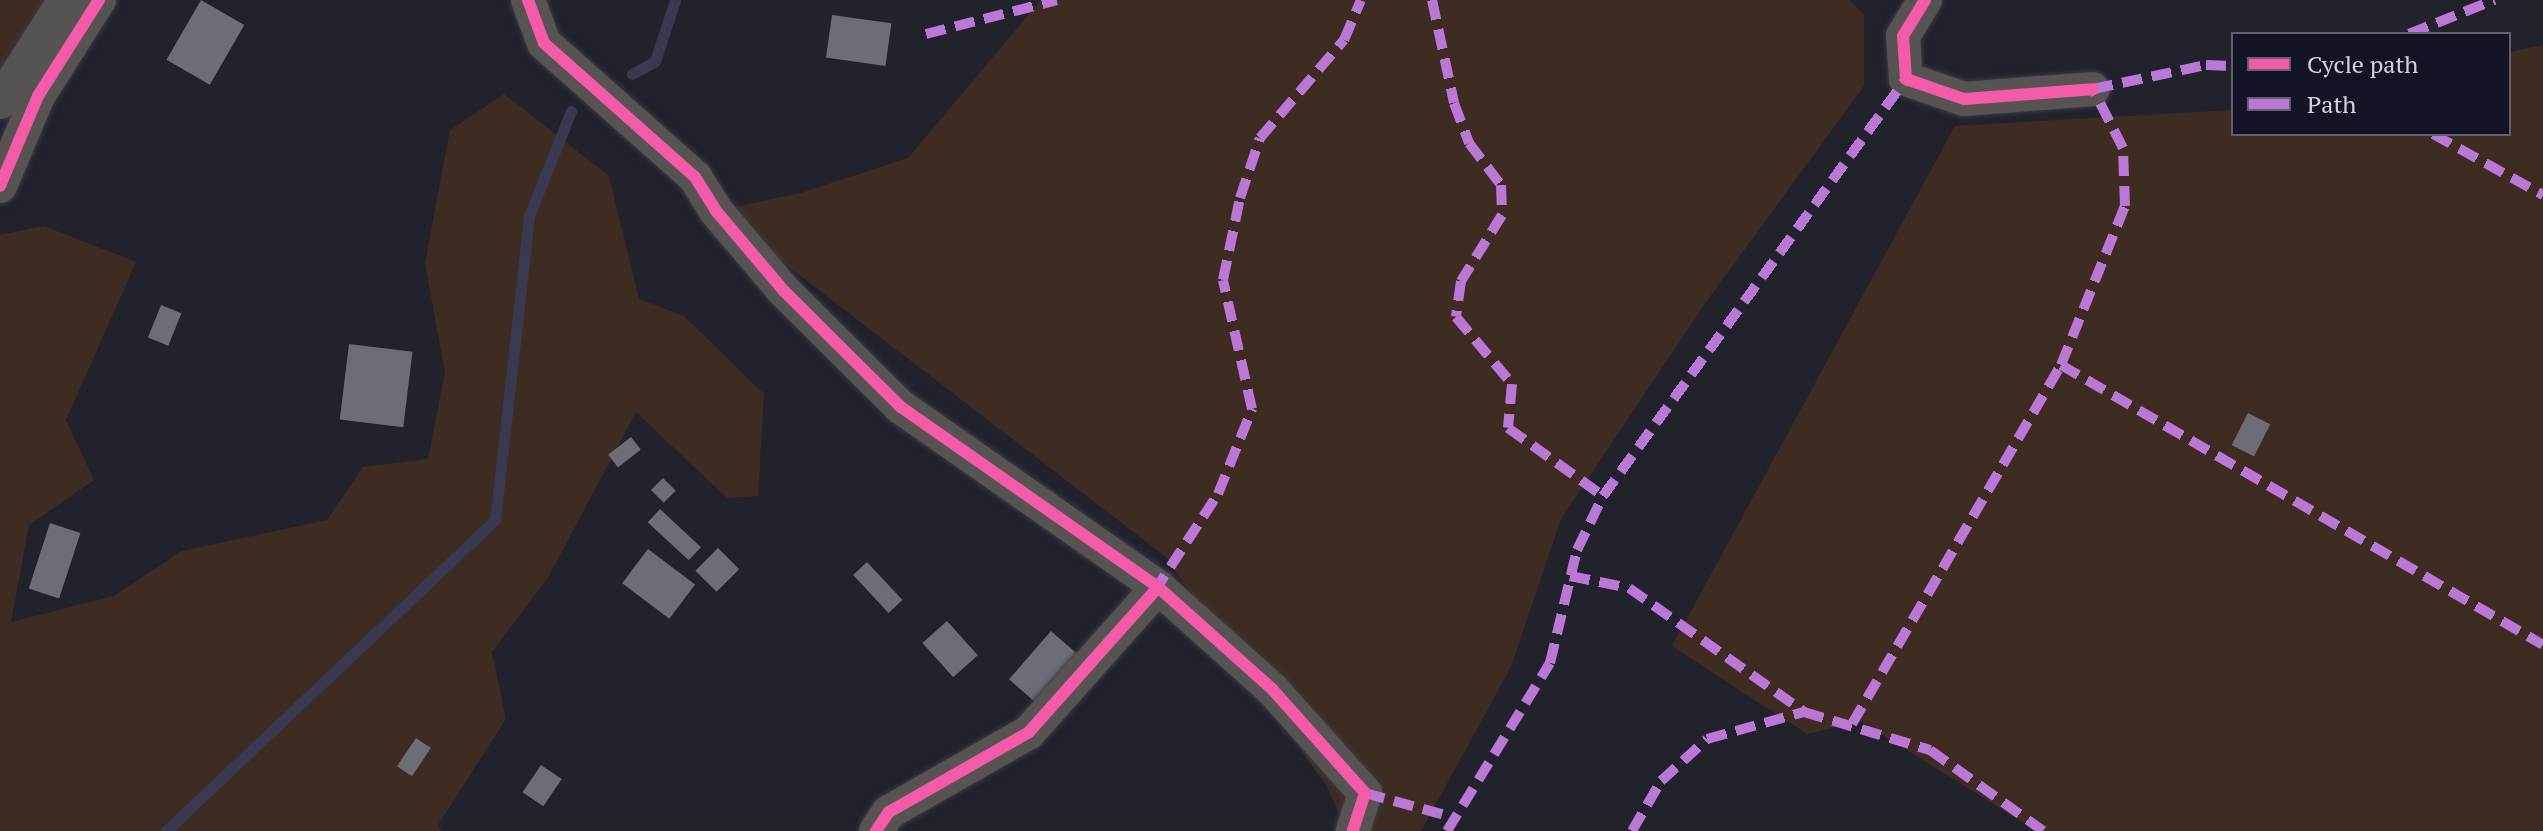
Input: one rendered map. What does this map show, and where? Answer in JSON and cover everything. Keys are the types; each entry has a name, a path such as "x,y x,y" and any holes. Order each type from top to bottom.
{"street":[{"path":"0,102 65,0"},
{"path":"0,186 38,96 99,0"},
{"path":"528,0 544,43 695,177 716,211 784,291 901,407 1158,587 1272,689 1365,793 1353,831"},
{"path":"1925,0 1903,36 1906,79 1964,99 2093,89"},
{"path":"876,831 889,812 1029,732 1158,587"}],"shaded area":[{"path":"0,0 65,0 0,102"},
{"path":"1041,0 1850,0 1864,15 1864,86 1704,305 1561,519 1511,667 1421,831 1347,831 1327,787 1166,557 716,211 801,193 908,158"},
{"path":"2543,45 2543,831 2037,831 1860,721 1807,734 1672,646 1955,126 2231,110 2231,136 2511,136 2511,52"},
{"path":"504,94 609,176 639,299 684,316 764,394 758,496 727,498 636,412 549,576 492,652 506,719 438,825 441,831 0,831 0,235 44,226 136,262 66,420 94,480 29,525 11,622 114,596 182,551 327,520 363,467 428,459 445,373 425,263 450,130"}],"building":[{"path":"201,0 244,25 210,85 166,60"},
{"path":"832,15 891,23 885,66 826,58"},
{"path":"161,305 181,313 168,346 148,337"},
{"path":"349,344 413,352 403,427 340,419"},
{"path":"2248,413 2270,424 2254,456 2232,445"},
{"path":"631,437 641,450 618,467 608,455"},
{"path":"663,478 676,491 664,503 651,490"},
{"path":"660,509 701,547 689,560 648,522"},
{"path":"50,523 80,533 59,599 29,589"},
{"path":"718,548 739,569 717,592 695,571"},
{"path":"648,549 695,585 669,619 622,583"},
{"path":"867,562 902,600 889,613 853,575"},
{"path":"947,621 978,655 953,677 922,643"},
{"path":"1051,631 1082,658 1040,706 1009,679"},
{"path":"416,738 431,748 412,776 397,766"},
{"path":"541,765 562,779 543,806 523,792"}],"waterway":[{"path":"632,74 655,61 675,0"},
{"path":"166,831 495,520 529,216 571,111"}],"marked path":[{"path":"926,34 1057,0"},
{"path":"1154,592 1218,494 1252,409 1223,280 1240,198 1260,138 1344,40 1361,0"},
{"path":"1432,0 1454,103 1469,143 1501,185 1502,215 1461,281 1456,317 1512,384 1508,428 1603,496"},
{"path":"2414,32 2494,0"},
{"path":"2061,365 2125,206 2123,148 2093,89 2206,65 2231,66"},
{"path":"1447,831 1550,663 1577,550 1603,496 1906,79"},
{"path":"2437,136 2543,195"},
{"path":"1852,724 2061,365 2543,645"},
{"path":"1570,576 1629,588 1804,712"},
{"path":"1632,831 1661,781 1707,739 1804,712 1930,750 2043,831"},
{"path":"1365,793 1452,817"}],"cycle path":[{"path":"0,186 38,96 99,0"},
{"path":"528,0 544,43 695,177 716,211 784,291 901,407 1158,587 1272,689 1365,793 1353,831"},
{"path":"1925,0 1903,36 1906,79 1964,99 2093,89"},
{"path":"876,831 889,812 1029,732 1158,587"}]}
